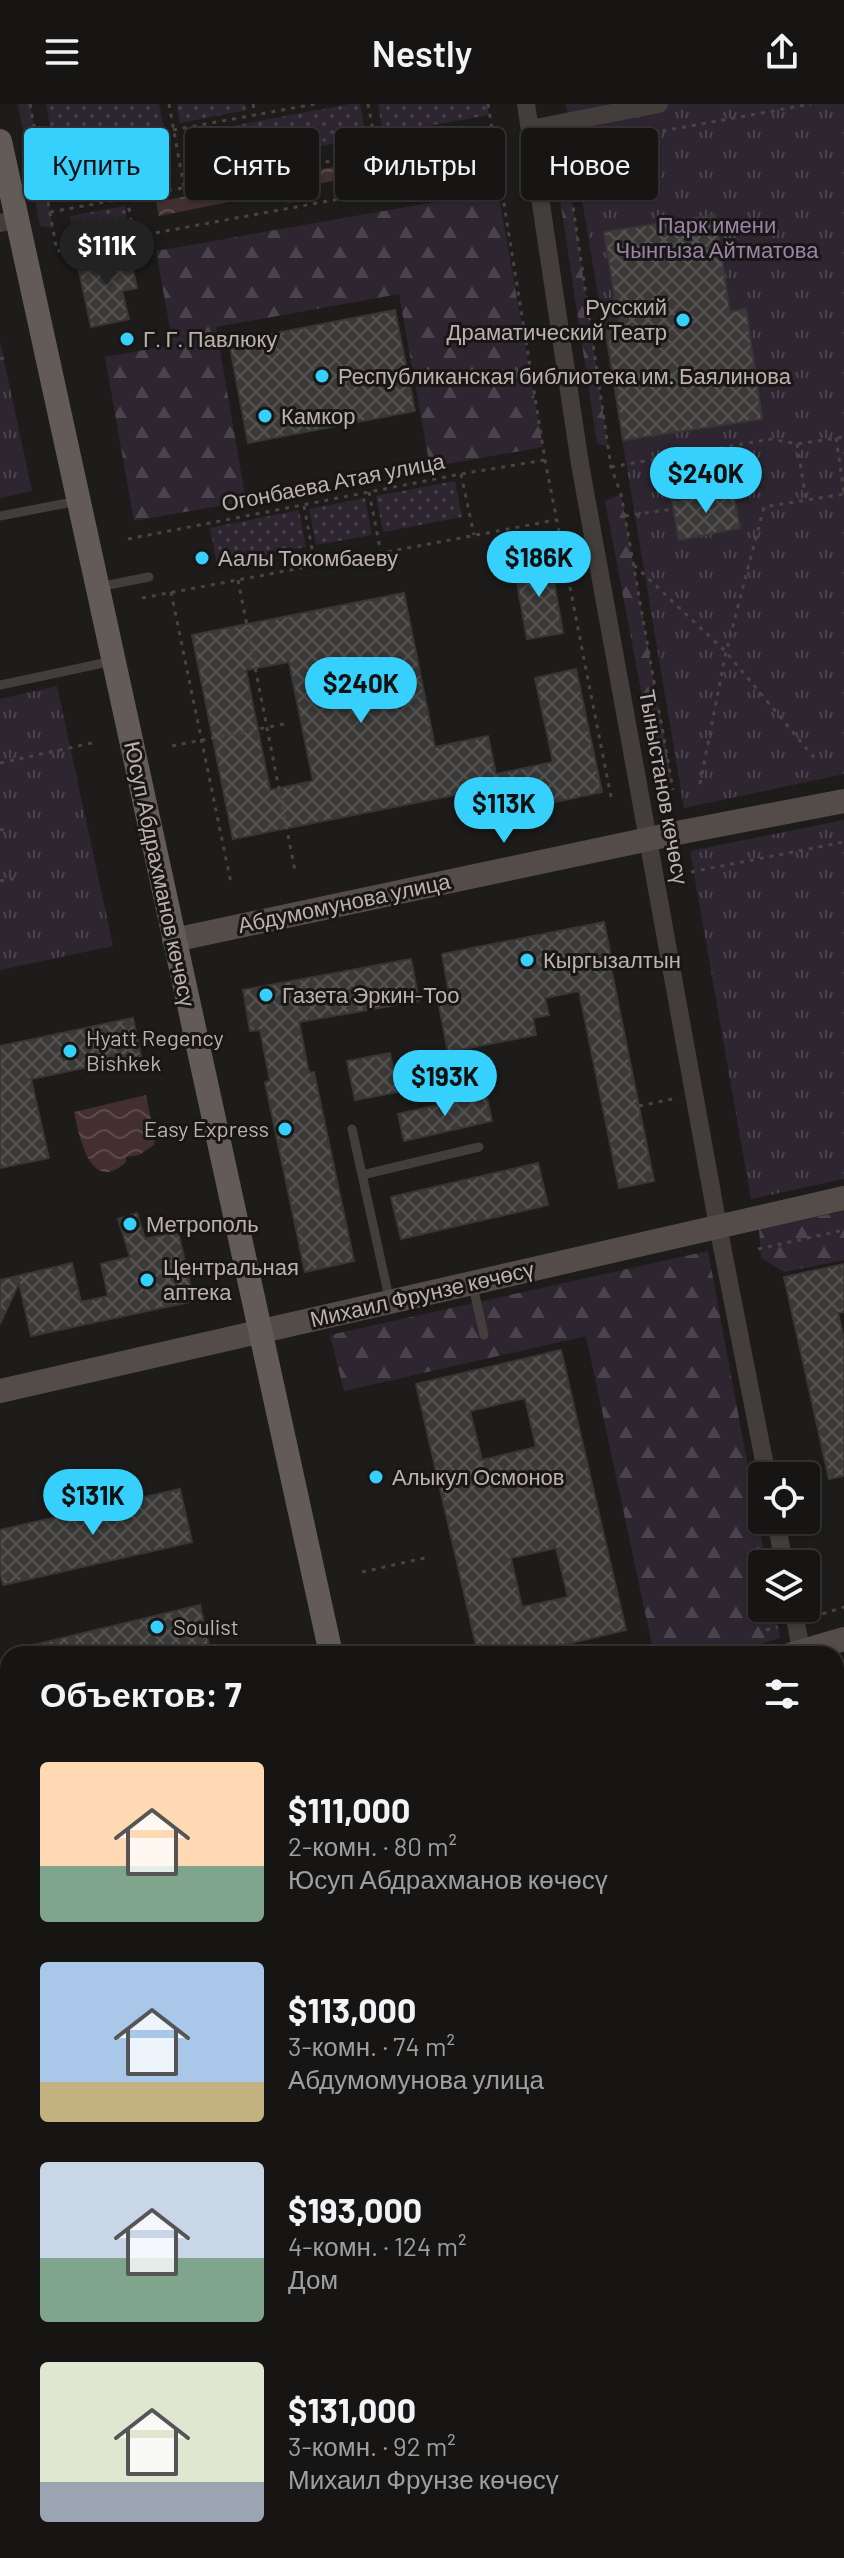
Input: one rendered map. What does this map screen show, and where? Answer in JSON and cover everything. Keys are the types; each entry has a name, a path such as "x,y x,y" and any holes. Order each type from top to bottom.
{"main road":[{"name":"Юсуп Абдрахманов көчөсү","path":"0,141 8,221 98,587 329,1646"},
{"name":"Абдумомунова улица","path":"174,940 649,839 844,801"},
{"name":"Михаил Фрунзе көчөсү","path":"0,1391 844,1198"},
{"path":"821,1646 844,1639"}],"street":[{"name":"Тыныстанов көчөсү","path":"526,104 530,128"},
{"path":"535,128 659,104"},
{"name":"Тыныстанов көчөсү","path":"541,200 580,464 718,1226 764,1462"},
{"path":"795,1622 797,1646"}],"lane":[{"path":"0,516 78,501"},
{"path":"98,587 149,577"},
{"path":"0,685 113,661"},
{"path":"352,1129 390,1302"},
{"path":"362,1175 479,1147"},
{"path":"473,1283 484,1335"}],"path":[{"path":"30,104 34,128"},
{"path":"169,104 184,187 169,190"},
{"path":"253,104 255,115"},
{"path":"173,130 285,107 315,104"},
{"path":"368,104 372,128"},
{"path":"488,104 491,128"},
{"path":"658,132 811,104"},
{"path":"48,200 57,251 335,200"},
{"path":"50,212 116,200"},
{"path":"127,200 134,236"},
{"path":"289,200 290,208"},
{"path":"503,200 545,460 612,802"},
{"path":"572,200 611,467 621,494 673,790"},
{"path":"0,359 7,357"},
{"path":"611,467 771,439 797,444 844,437"},
{"path":"700,784 726,652 764,507 844,494 836,438"},
{"path":"797,444 806,500"},
{"name":"Огонбаева Атая улица","path":"128,539 545,460"},
{"path":"461,474 474,535"},
{"path":"369,492 381,553"},
{"path":"304,504 315,565"},
{"path":"625,516 673,509"},
{"path":"142,598 556,520"},
{"path":"634,565 726,652 817,761"},
{"path":"238,580 295,871"},
{"path":"171,592 231,883"},
{"path":"172,746 284,724"},
{"path":"0,763 92,743"},
{"path":"0,830 6,829"},
{"path":"691,872 844,842"},
{"path":"0,881 17,878"},
{"path":"639,1106 672,1099"},
{"path":"758,1249 844,1230"},
{"path":"362,1572 429,1557"},
{"path":"820,1615 844,1607"},
{"path":"766,1630 782,1626"}],"green space":[{"path":"18,104 30,104 34,128 24,128 24,137"},
{"path":"46,104 159,104 164,128 50,128"},
{"path":"177,104 245,104 246,110 180,123"},
{"path":"360,104 364,128 335,128 335,144 319,146 319,128 221,128"},
{"path":"378,104 487,104 489,115 416,128 382,128"},
{"name":"Парк имени Чынгыза Айтматова","path":"566,104 844,104 844,774 684,808 582,200 658,200 658,128 570,128"},
{"path":"35,200 48,200 53,228 40,226"},
{"path":"447,200 500,200 543,447 430,467 399,294 216,327 246,501 134,521 105,357 173,345 156,251"},
{"path":"560,200 572,200 608,447 597,443"},
{"path":"125,206 129,230 74,239 70,216"},
{"path":"0,342 32,491 0,498"},
{"path":"455,481 462,517 383,532 376,496"},
{"path":"621,494 672,783 658,780 605,501"},
{"path":"365,498 372,535 316,545 309,509"},
{"path":"299,510 306,547 217,564 210,528"},
{"path":"57,686 113,946 0,970 0,699"},
{"path":"844,820 844,1179 751,1199 690,851"},
{"path":"844,1211 844,1260 784,1272 761,1258 759,1229"},
{"path":"708,1251 748,1467 748,1534 760,1534 763,1550 748,1550 748,1622 777,1622 780,1638 754,1646 652,1646 586,1336 344,1391 330,1335"}],"water":[{"path":"335,167 335,181 319,184 319,169"},
{"path":"185,196 185,200 239,200 159,216 156,202"},
{"path":"146,1095 154,1145 139,1155 126,1157 126,1162 114,1171 103,1172 95,1167 83,1147 74,1112"}],"building":[{"name":"Русский Драматический Театр","path":"715,215 730,312 746,309 762,419 623,440 606,331 620,328 604,232"},
{"path":"129,251 137,288 122,291 129,319 91,327 77,262"},
{"name":"Республиканская библиотека им. Баялинова","path":"395,310 415,411 248,443 229,342"},
{"path":"733,490 740,528 679,540 672,501"},
{"path":"550,559 563,633 527,639 514,566"},
{"path":"404,593 435,747 488,736 496,774 553,762 535,678 576,669 602,792 471,820 465,793 233,839 192,635","holes":["289,662 313,781 270,790 246,670"]},
{"path":"604,922 654,1181 619,1188 579,991 545,998 549,1015 533,1018 536,1035 448,1052 438,1001 450,999 442,954"},
{"path":"411,959 419,1001 299,1022 309,1073 314,1072 354,1261 305,1272 265,1082 270,1081 260,1030 250,1031 243,990"},
{"name":"Hyatt Regency Bishkek","path":"133,1018 141,1056 31,1079 49,1158 0,1168 0,1046"},
{"path":"390,1053 398,1092 355,1100 347,1061"},
{"path":"486,1094 492,1121 404,1141 398,1114"},
{"path":"538,1163 548,1205 401,1239 391,1197"},
{"path":"137,1213 145,1239 178,1231 194,1301 31,1336 19,1283 0,1324 0,1280 72,1263 81,1302 108,1296 101,1264 130,1257 118,1219"},
{"path":"844,1264 844,1312 838,1313 844,1339 844,1476 829,1479 784,1277"},
{"path":"561,1350 626,1630 558,1646 476,1646 416,1384","holes":["525,1398 536,1447 482,1460 470,1411","556,1548 568,1597 522,1607 511,1558"]},
{"path":"180,1489 192,1542 3,1585 0,1530"},
{"name":"Soulist","path":"200,1605 209,1646 29,1646"}],"place":[{"name":"Русский Драматический Театр","path":"683,320"},
{"name":"Г. Г. Павлюку","path":"127,339"},
{"name":"Республиканская библиотека им. Баялинова","path":"322,376"},
{"name":"Камкор","path":"265,416"},
{"name":"Аалы Токомбаеву","path":"202,558"},
{"name":"Кыргызалтын","path":"527,960"},
{"name":"Газета Эркин-Тоо","path":"266,995"},
{"name":"Hyatt Regency Bishkek","path":"70,1051"},
{"name":"Easy Express","path":"285,1129"},
{"name":"Метрополь","path":"130,1224"},
{"name":"Центральная аптека","path":"147,1280"},
{"name":"Алыкул Осмонов","path":"376,1477"},
{"name":"Soulist","path":"157,1627"}]}
